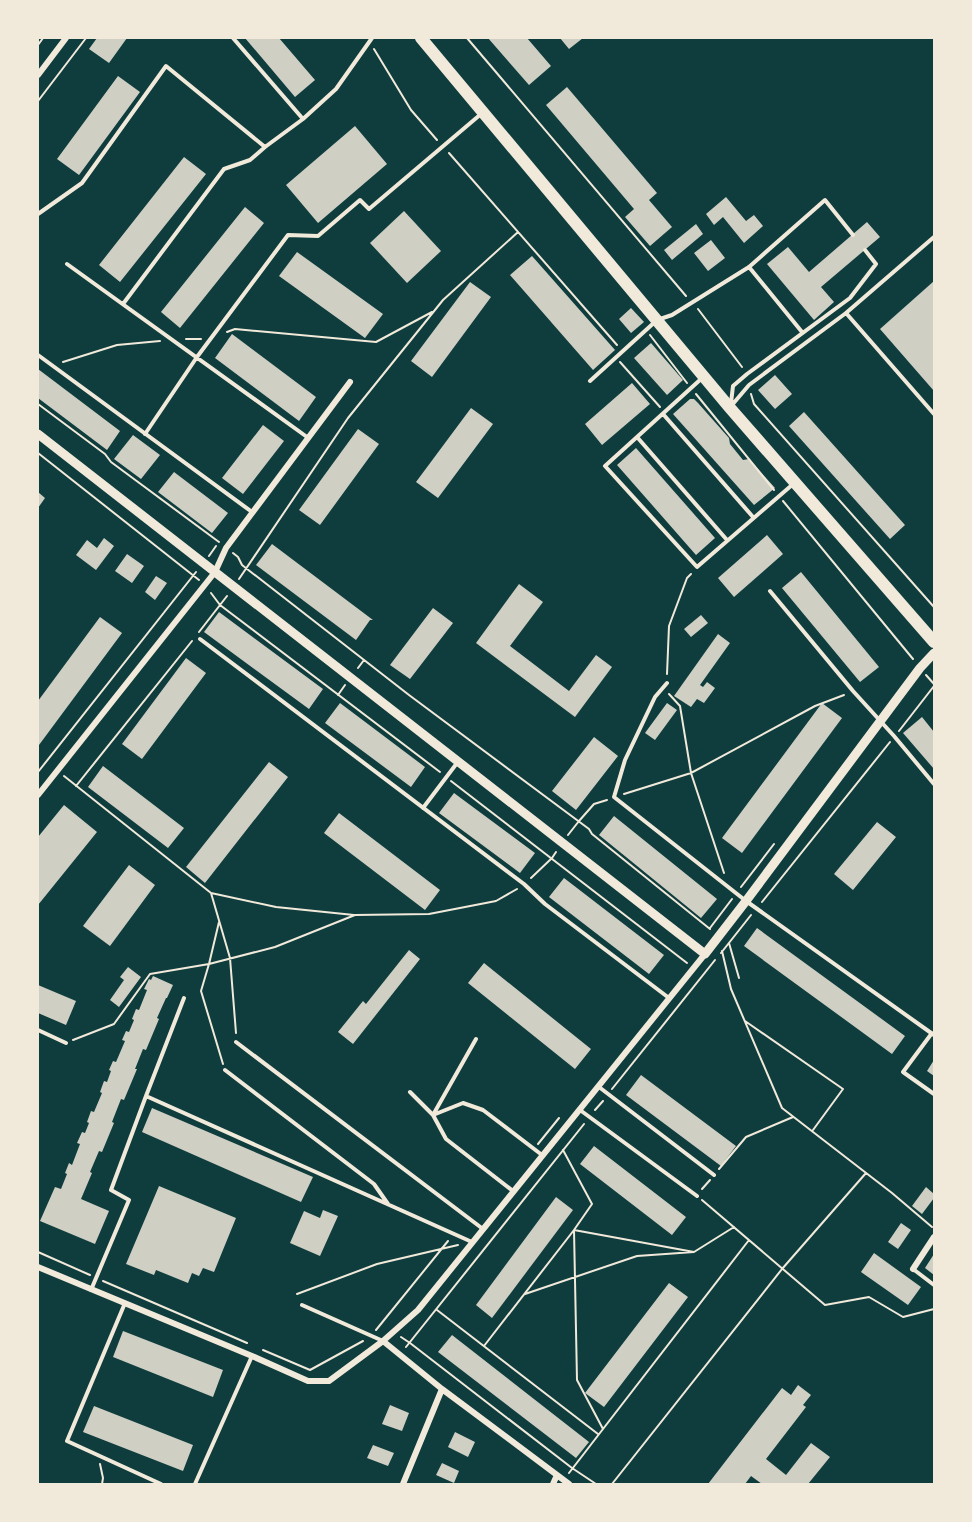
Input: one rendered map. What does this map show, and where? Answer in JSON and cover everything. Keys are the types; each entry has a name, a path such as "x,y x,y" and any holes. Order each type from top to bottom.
{"main road":[{"path":"421,38 730,408 934,642"}],"street":[{"path":"38,75 66,38"},
{"path":"38,795 205,585 226,548 350,381"},
{"path":"38,434 705,954"},
{"path":"38,1267 308,1381 329,1381 383,1341 418,1310 705,954 881,723 920,668 934,653"},
{"path":"913,1269 934,1237"},
{"path":"383,1341 442,1389 566,1482"},
{"path":"403,1485 442,1389"},
{"path":"553,1485 557,1475"}],"lane":[{"path":"233,38 303,119"},
{"path":"123,304 224,169 250,160 303,119 336,89 372,38"},
{"path":"38,214 82,183 166,66 265,147"},
{"path":"145,434 197,357 288,235 318,236 360,200 369,209 483,112"},
{"path":"590,381 657,320 672,315 749,267 825,200 852,235"},
{"path":"730,408 749,385 846,313 934,237"},
{"path":"730,408 733,386 850,298 876,264 865,250"},
{"path":"67,264 307,437"},
{"path":"749,267 802,332"},
{"path":"846,313 934,414"},
{"path":"38,355 252,512"},
{"path":"704,377 605,466 697,567 795,482"},
{"path":"664,414 753,517"},
{"path":"637,437 728,540"},
{"path":"770,591 934,784"},
{"path":"200,639 524,884 545,904 669,998"},
{"path":"667,683 655,697 625,760 614,797 746,901 933,1034 903,1072 934,1094"},
{"path":"423,808 458,761"},
{"path":"91,1290 129,1200 111,1190 184,998"},
{"path":"38,1030 66,1043"},
{"path":"433,1115 476,1039"},
{"path":"236,1042 483,1229"},
{"path":"225,1070 374,1184 389,1205"},
{"path":"598,1086 714,1175"},
{"path":"410,1092 433,1115 446,1139 513,1191"},
{"path":"146,1096 473,1242"},
{"path":"433,1115 463,1103 483,1110 542,1155"},
{"path":"579,1109 697,1196"},
{"path":"913,1269 934,1285"},
{"path":"125,1303 67,1441 161,1485"},
{"path":"302,1305 383,1341"},
{"path":"195,1485 252,1356"}],"path":[{"path":"38,45 43,38"},
{"path":"38,101 86,38"},
{"path":"467,38 692,302 747,374"},
{"path":"199,632 233,587 348,418 443,300 518,232"},
{"path":"531,247 623,352"},
{"path":"52,366 117,345 211,338 235,329 376,342 434,311"},
{"path":"400,1355 934,685 646,330"},
{"path":"616,358 664,414"},
{"path":"749,385 754,404 934,607"},
{"path":"38,404 105,454 111,462 219,542 38,772"},
{"path":"38,453 205,585 220,605 703,975"},
{"path":"226,548 238,557 242,565 579,821 718,936"},
{"path":"697,567 687,578 669,626 666,691 680,706 691,773 729,887"},
{"path":"76,786 191,641"},
{"path":"57,771 211,893 276,907 355,915 429,914 496,901 524,884 552,858 594,804 691,773 815,706 853,691"},
{"path":"211,893 230,958 236,1042"},
{"path":"66,1043 114,1024 150,974 209,964 275,947 355,915"},
{"path":"219,921 201,991 225,1070"},
{"path":"729,943 739,978"},
{"path":"722,951 731,988 782,1108 934,1229"},
{"path":"745,1021 843,1089 812,1131"},
{"path":"793,1117 746,1137 697,1196 825,1305 869,1297 903,1317 934,1309"},
{"path":"484,1346 592,1204 563,1150"},
{"path":"612,1485 783,1269 866,1173"},
{"path":"523,1295 638,1256 694,1252 734,1227"},
{"path":"574,1230 694,1252"},
{"path":"574,1230 577,1380 603,1429"},
{"path":"257,1347 310,1370 372,1336 454,1234"},
{"path":"566,1482 572,1468 749,1240"},
{"path":"297,1294 377,1264 473,1242"},
{"path":"38,1252 246,1342"},
{"path":"435,1309 598,1434"},
{"path":"380,1325 410,1343 596,1485"},
{"path":"98,1456 103,1478 102,1485"}],"building":[{"path":"97,38 127,38 109,63 89,49"},
{"path":"245,38 279,38 315,80 295,97"},
{"path":"488,38 527,38 551,66 529,85"},
{"path":"560,38 583,38 569,49"},
{"path":"118,76 140,92 79,175 57,159"},
{"path":"567,87 657,193 649,200 672,227 650,246 625,217 634,209 546,105"},
{"path":"355,126 387,164 318,223 286,185"},
{"path":"184,157 206,174 120,282 99,265"},
{"path":"726,197 746,221 754,215 763,226 744,243 723,217 714,225 706,214"},
{"path":"245,207 264,223 180,328 161,312"},
{"path":"404,211 441,251 407,283 370,243"},
{"path":"867,222 880,237 821,287 834,302 814,320 767,264 788,247 809,272"},
{"path":"696,224 703,234 672,260 664,250"},
{"path":"711,240 725,258 708,271 694,253"},
{"path":"297,252 383,314 365,338 279,276"},
{"path":"532,256 615,350 593,370 510,275"},
{"path":"934,281 934,391 880,329"},
{"path":"470,282 491,297 432,377 411,361"},
{"path":"631,308 644,322 631,333 619,319"},
{"path":"232,334 316,397 299,421 215,358"},
{"path":"651,343 683,380 667,395 634,358"},
{"path":"38,369 120,431 107,450 38,398"},
{"path":"775,375 792,394 775,409 758,390"},
{"path":"632,383 650,404 602,445 585,424"},
{"path":"690,399 694,399 729,438 730,444 743,460 749,459 775,488 754,505 673,414"},
{"path":"471,408 493,424 438,498 416,482"},
{"path":"804,412 905,525 890,539 789,426"},
{"path":"263,425 284,441 243,494 222,478"},
{"path":"358,429 379,444 320,525 299,510"},
{"path":"133,435 160,455 141,479 114,459"},
{"path":"636,448 715,538 696,555 617,465"},
{"path":"174,472 228,513 212,533 158,492"},
{"path":"38,492 45,498 38,508"},
{"path":"767,535 783,554 734,597 718,578"},
{"path":"104,538 114,546 96,570 76,555 87,540 97,548"},
{"path":"272,544 373,620 370,620 356,640 256,565"},
{"path":"127,554 144,566 132,583 115,571"},
{"path":"801,572 879,667 860,682 782,588"},
{"path":"156,576 167,583 155,600 145,592"},
{"path":"519,584 543,602 510,646 569,691 596,655 612,667 575,717 476,643"},
{"path":"433,608 453,623 410,679 390,665"},
{"path":"219,612 323,689 309,709 204,632"},
{"path":"701,615 708,623 691,637 684,629"},
{"path":"100,617 122,633 39,745 38,701"},
{"path":"718,634 730,643 700,685 703,687 707,682 715,688 704,703 697,699 691,707 674,696"},
{"path":"186,658 206,673 142,759 122,744"},
{"path":"340,703 425,767 411,787 325,723"},
{"path":"667,703 677,710 655,740 645,733"},
{"path":"822,703 842,718 742,853 722,838"},
{"path":"922,717 934,732 934,769 903,733"},
{"path":"594,737 618,756 576,810 552,791"},
{"path":"269,762 288,777 205,883 186,867"},
{"path":"103,766 184,828 168,848 88,787"},
{"path":"454,793 535,853 520,873 439,813"},
{"path":"64,805 97,832 38,905 38,837"},
{"path":"339,813 440,890 425,910 324,833"},
{"path":"614,816 717,899 701,918 599,835"},
{"path":"877,822 896,837 853,890 834,874"},
{"path":"129,865 155,885 110,946 83,926"},
{"path":"564,878 664,955 649,974 549,897"},
{"path":"757,928 905,1036 892,1054 744,946"},
{"path":"409,950 420,959 353,1044 338,1032 363,1001 366,1004"},
{"path":"484,963 591,1049 575,1069 468,983"},
{"path":"128,967 141,977 119,1007 110,1000 124,980 120,977"},
{"path":"153,976 173,985 157,1018 159,1019 146,1050 143,1049 124,1100 121,1099 112,1122 114,1123 102,1152 99,1151 81,1199 109,1211 95,1244 40,1221 55,1187 61,1189 69,1163 72,1165 80,1144 77,1143 82,1132 85,1133 91,1111 94,1112 104,1081 107,1082 111,1071 109,1070 113,1061 116,1062 125,1041 122,1040 126,1031 129,1032 136,1009 139,1010 147,990 144,989"},
{"path":"38,985 76,1001 66,1025 38,1013"},
{"path":"934,1060 934,1076 927,1071"},
{"path":"641,1075 736,1146 721,1166 626,1095"},
{"path":"152,1108 313,1177 301,1202 142,1132"},
{"path":"594,1146 686,1217 672,1235 580,1164"},
{"path":"159,1186 236,1218 214,1272 203,1268 199,1276 192,1273 188,1283 156,1270 154,1275 126,1264"},
{"path":"926,1187 934,1194 934,1198 922,1214 912,1206"},
{"path":"556,1197 573,1210 492,1318 476,1305"},
{"path":"323,1210 338,1216 320,1256 290,1243 304,1211 320,1218"},
{"path":"901,1223 911,1230 898,1249 888,1242"},
{"path":"874,1253 921,1287 908,1305 861,1272"},
{"path":"934,1254 934,1275 925,1268"},
{"path":"669,1283 688,1297 604,1407 585,1393"},
{"path":"123,1331 223,1370 213,1397 113,1357"},
{"path":"452,1335 589,1442 576,1458 438,1352"},
{"path":"798,1385 811,1395 803,1405 806,1407 766,1459 786,1475 811,1443 830,1457 808,1484 762,1484 751,1476 745,1484 708,1484 782,1388 791,1395"},
{"path":"390,1405 409,1413 402,1431 382,1424"},
{"path":"94,1406 193,1445 183,1471 83,1432"},
{"path":"455,1432 475,1442 468,1457 448,1447"},
{"path":"373,1445 394,1453 388,1466 367,1458"},
{"path":"442,1463 459,1471 454,1483 436,1475"}]}
